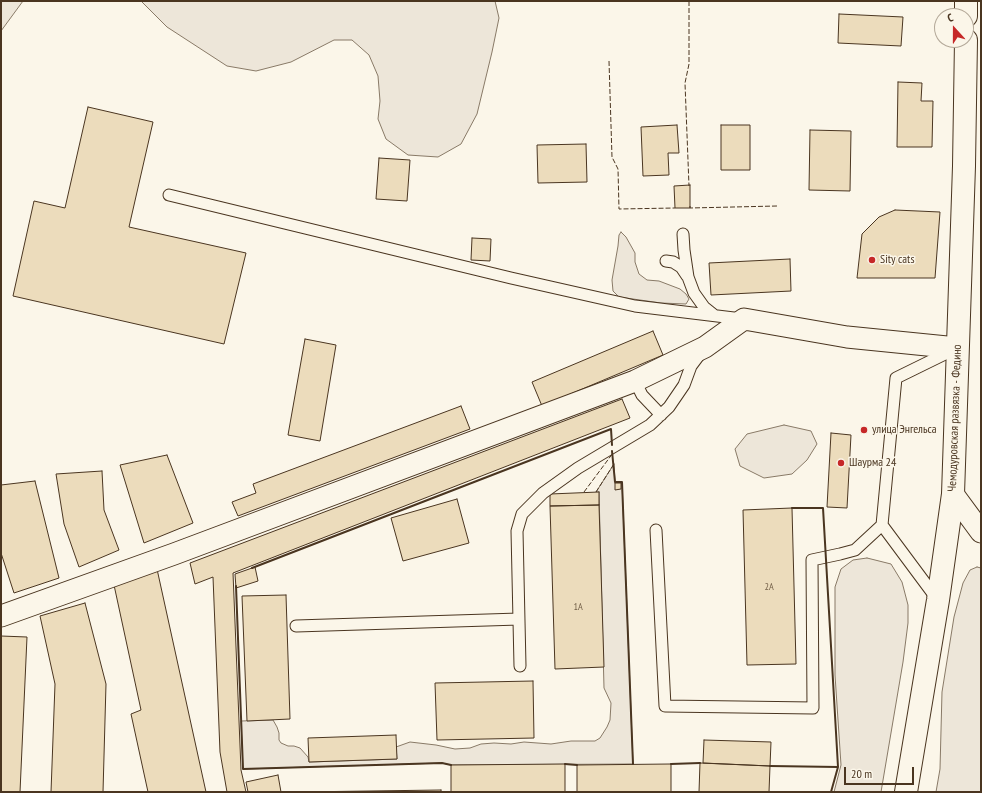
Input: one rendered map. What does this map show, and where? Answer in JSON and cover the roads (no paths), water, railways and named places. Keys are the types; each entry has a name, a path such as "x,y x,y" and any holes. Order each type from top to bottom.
{"street":[{"name":"Чемодуровская развязка - Федино","path":"906,792 938,600 953,494 964,166 966,48"},
{"path":"1,616 174,554 635,381 705,347 744,319 847,337 957,348"},
{"path":"953,494 981,532"}],"lane":[{"path":"168,195 511,278 635,306 744,319"},
{"path":"683,234 688,277 694,293 704,307 714,315"},
{"path":"666,261 673,262 681,267 688,277"},
{"path":"520,666 517,531 522,514 543,493 578,468 650,426 669,407 684,385 691,366 705,347"},
{"path":"938,600 882,525 896,378 957,348"},
{"path":"635,381 642,395 662,414"},
{"path":"656,530 665,706 813,708 812,560 854,550 882,525"},
{"path":"296,626 519,619"}],"place":[{"name":"Sity cats","path":"872,260"},
{"name":"улица Энгельса","path":"864,430"},
{"name":"Шаурма 24","path":"841,463"}]}
